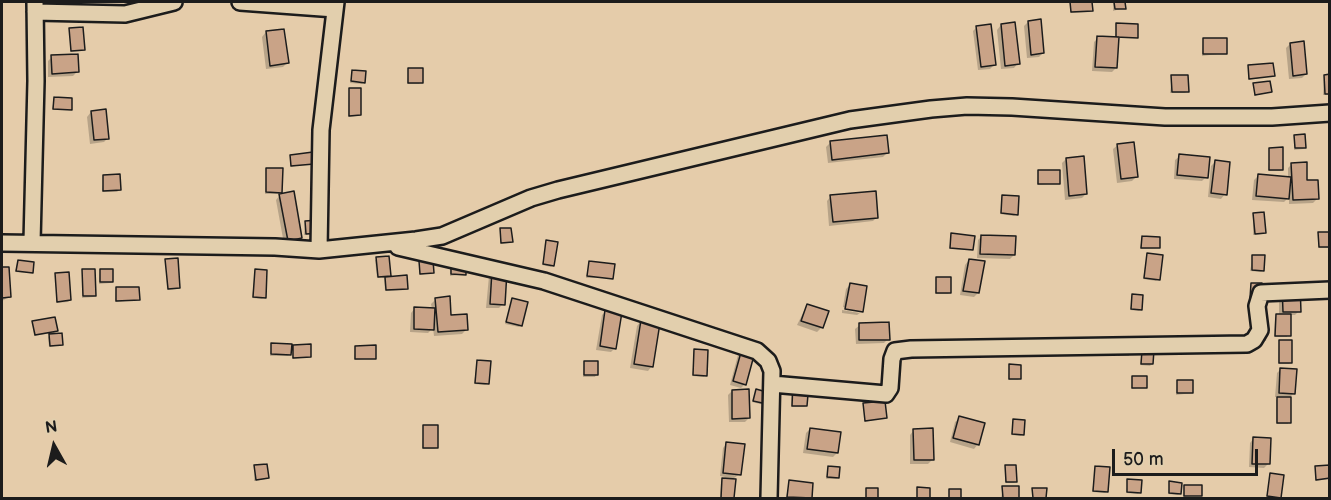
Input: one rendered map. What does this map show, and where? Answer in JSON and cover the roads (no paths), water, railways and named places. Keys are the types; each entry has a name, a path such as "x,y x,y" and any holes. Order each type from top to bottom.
{"street":[{"path":"32,242 35,7 125,15 174,2"},
{"path":"240,2 335,5 321,130 319,250"},
{"path":"2,243 319,250 389,244 442,236 531,198 558,190 806,129 893,113 967,106 1165,117 1272,117 1329,114"},
{"path":"389,244 544,281 757,351 768,361 772,371 769,498"},
{"path":"772,384 886,394 890,388 892,359 895,351 911,349 1247,344 1254,340 1260,330 1257,306 1261,293 1329,290"}]}
